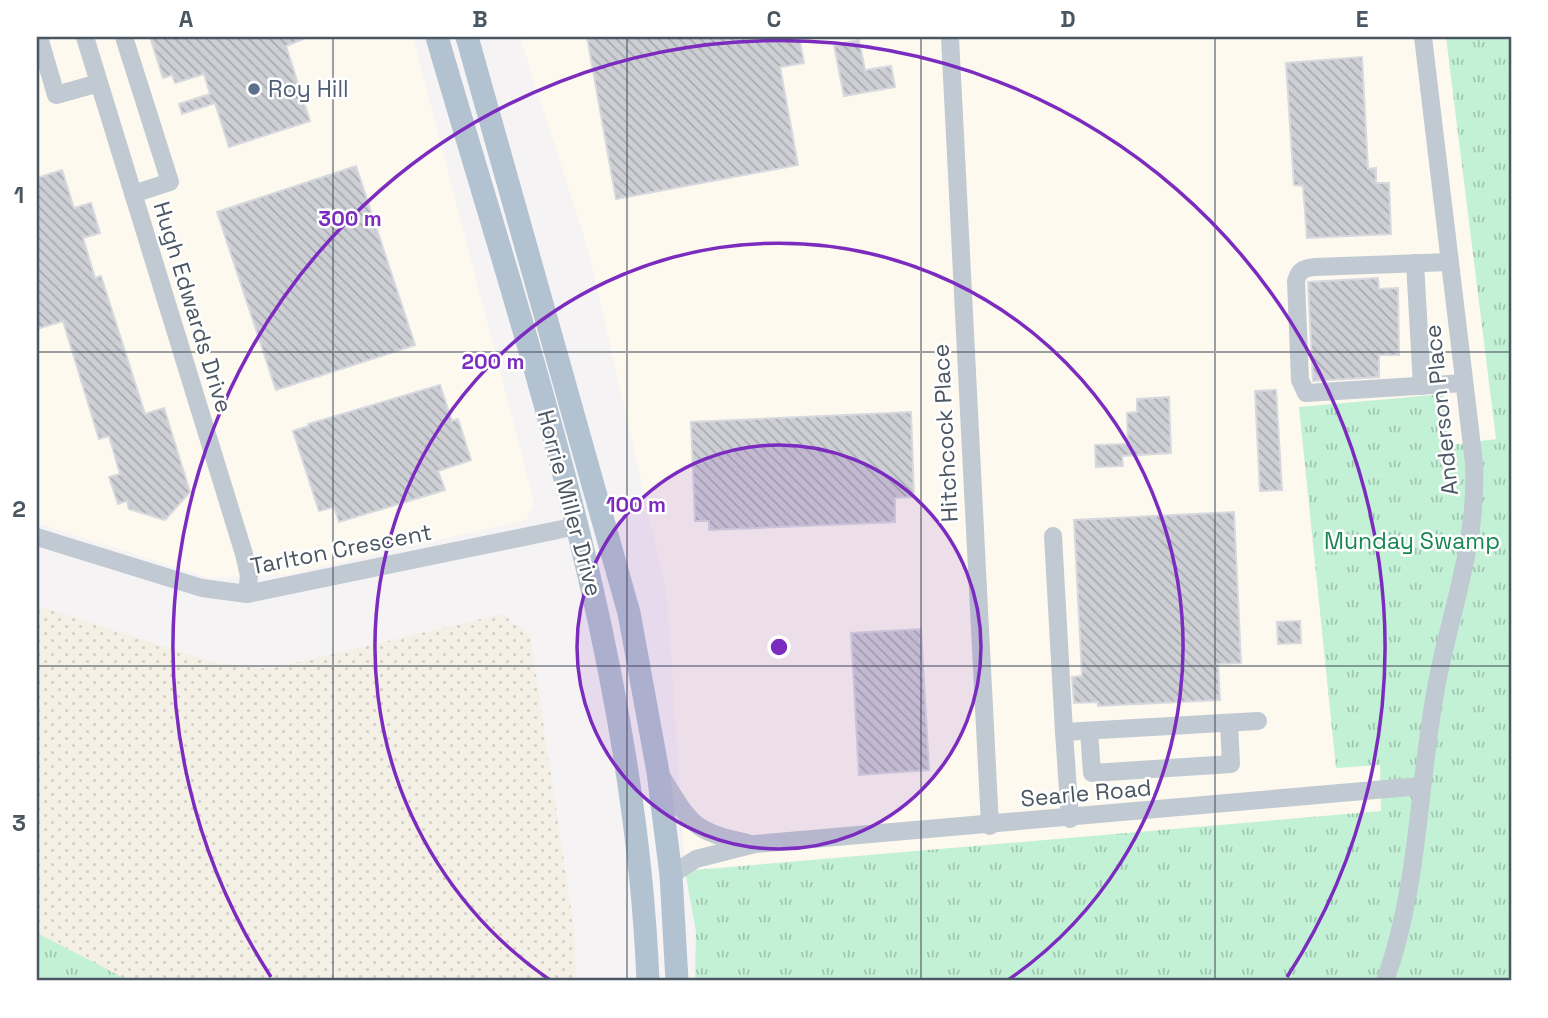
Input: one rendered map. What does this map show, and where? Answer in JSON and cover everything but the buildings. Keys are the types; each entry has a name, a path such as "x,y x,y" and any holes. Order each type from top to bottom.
{"main road":[{"name":"Horrie Miller Drive","path":"437,37 577,526 601,622 640,855 648,981"},
{"name":"Horrie Miller Drive","path":"467,37 606,526 634,640 658,772 671,875 677,981"}],"street":[{"path":"39,37 56,95 99,83"},
{"name":"Hugh Edwards Drive","path":"85,37 244,554 249,576 247,594"},
{"path":"124,37 170,182 133,194"},
{"name":"Hitchcock Place","path":"950,37 990,826"},
{"name":"Anderson Place","path":"1385,981 1398,947 1408,895 1436,686 1473,526 1474,463 1423,37"},
{"path":"1450,262 1315,267 1305,268 1298,273 1296,281 1300,380 1306,393 1464,383"},
{"path":"1415,263 1422,386"},
{"name":"Tarlton Crescent","path":"37,537 202,588 247,594 577,526"},
{"path":"1053,536 1070,819"},
{"path":"1064,732 1258,721"},
{"path":"1090,731 1092,772 1231,764 1229,723"},
{"name":"Searle Road","path":"658,772 689,820 712,836 755,844"},
{"name":"Searle Road","path":"671,875 696,859 755,844 990,826 1421,786"}],"shaded area":[{"path":"37,37 413,37 534,502 526,520 284,575 209,578 37,523"},
{"path":"520,37 1511,37 1503,446 1432,809 685,870 667,594 589,253"}],"sand":[{"path":"37,605 215,663 269,669 502,614 530,634 574,928 576,981 126,981 37,933"}],"green space":[{"name":"Munday Swamp","path":"1446,37 1511,37 1511,981 695,981 696,932 685,871 1381,811 1380,765 1336,768 1299,407 1444,394 1450,445 1496,439"},
{"path":"37,933 122,977 126,981 37,981"}],"place":[{"name":"Roy Hill","path":"254,89"}]}
